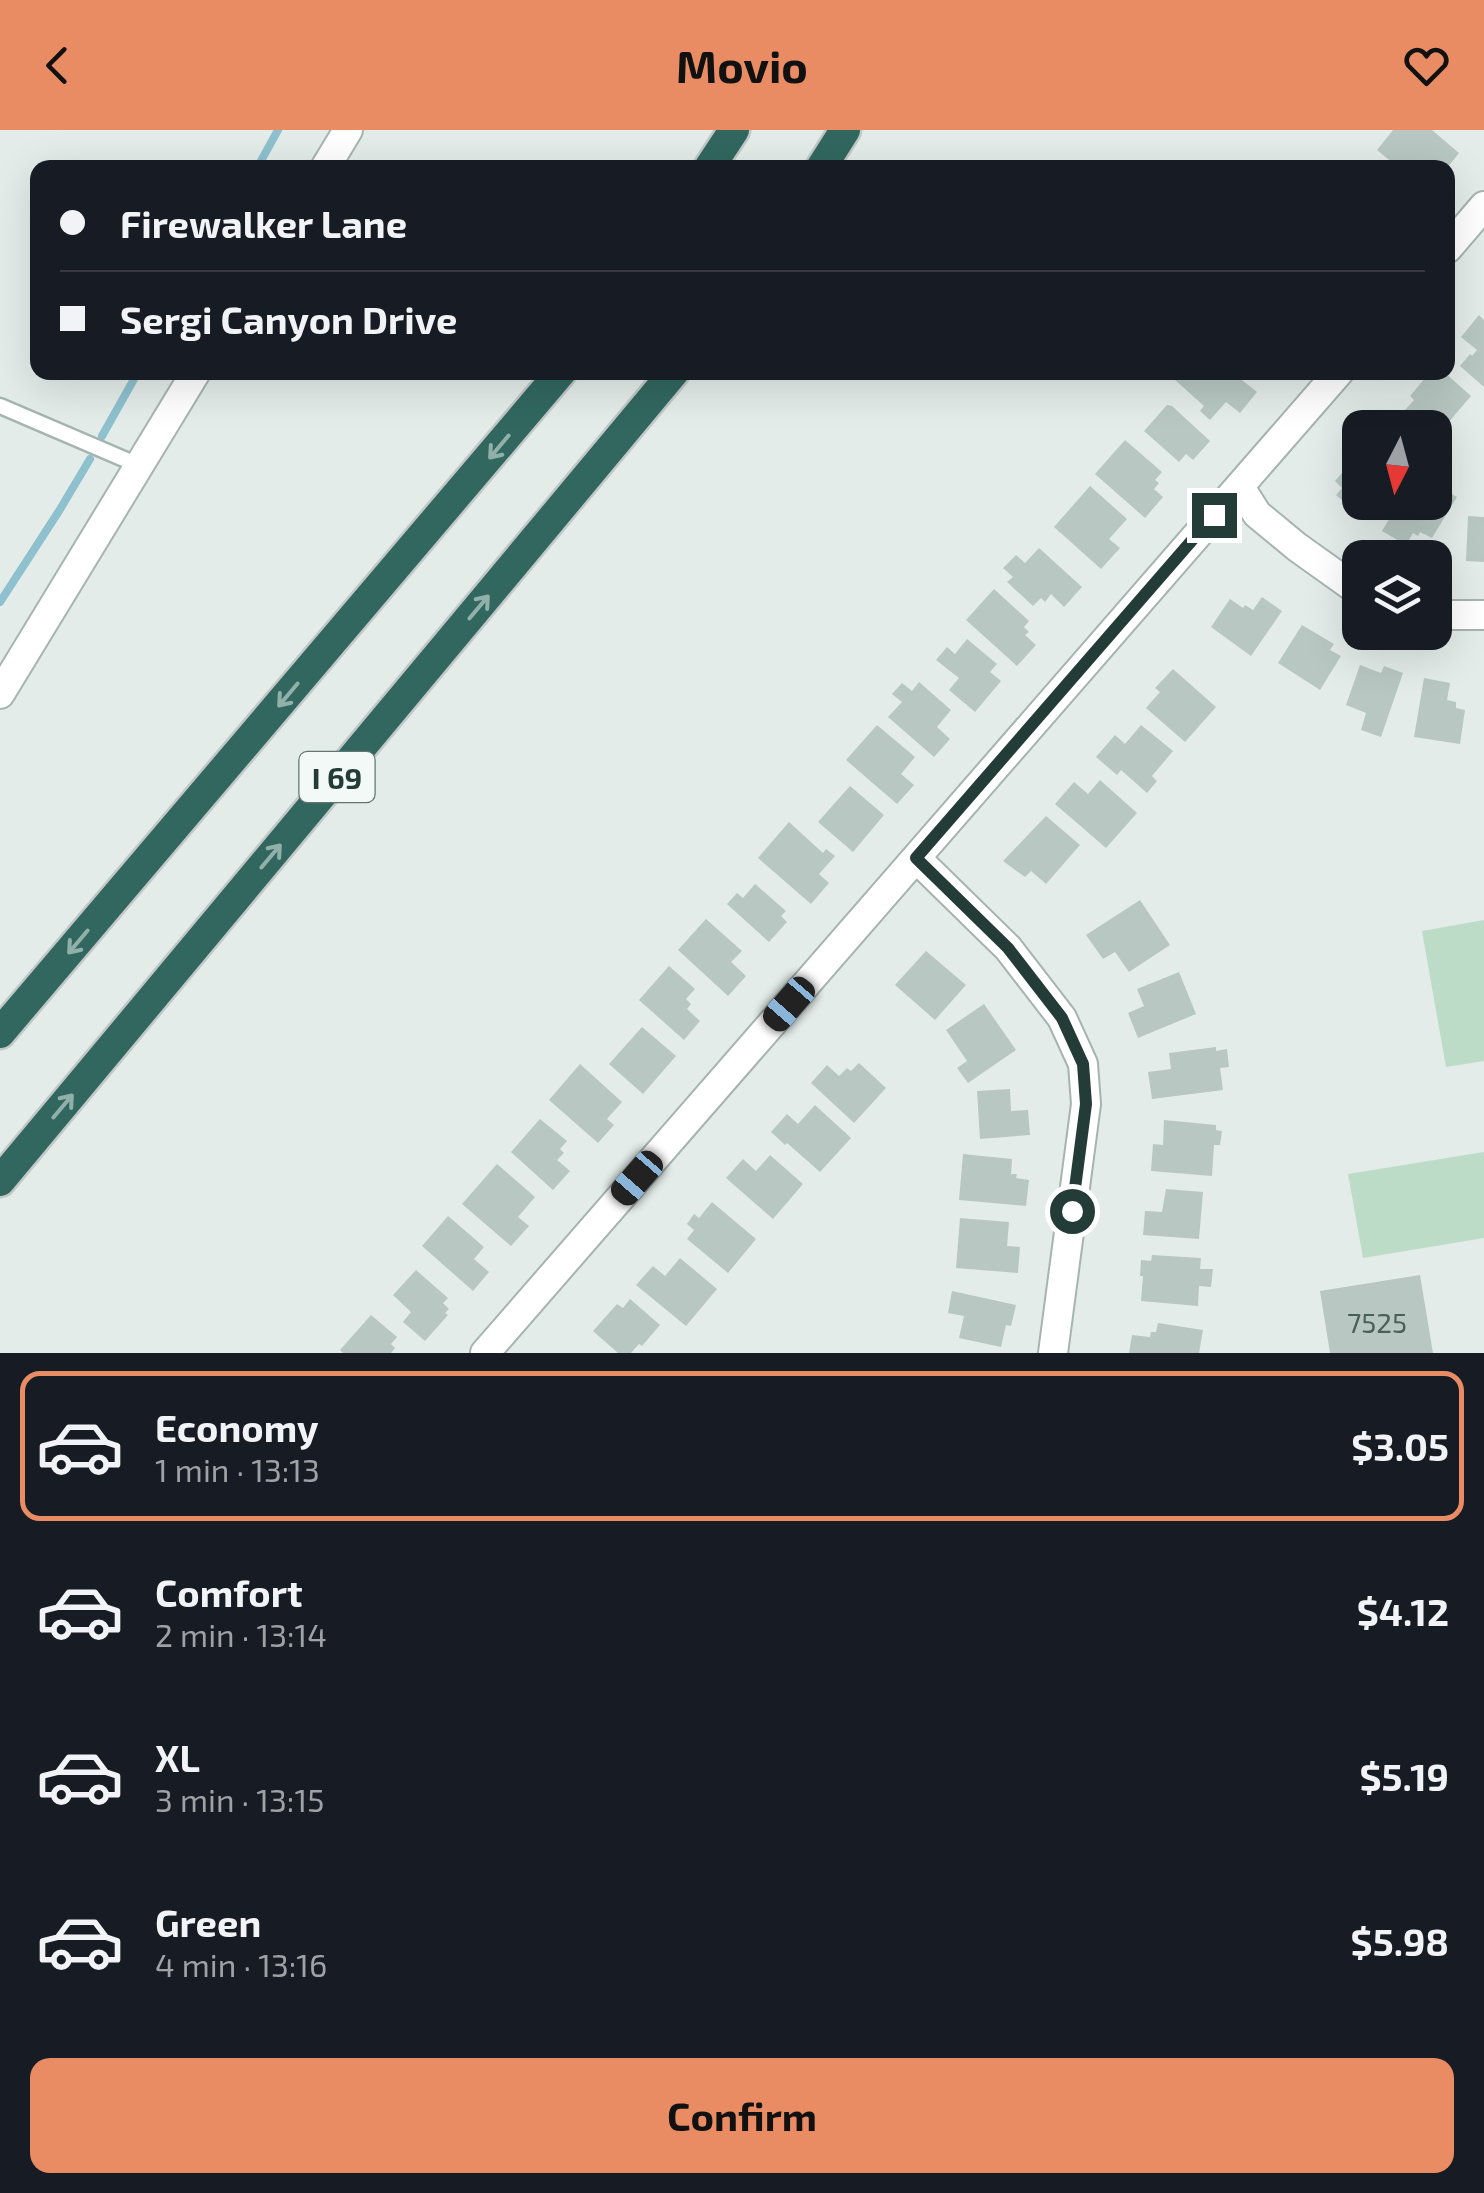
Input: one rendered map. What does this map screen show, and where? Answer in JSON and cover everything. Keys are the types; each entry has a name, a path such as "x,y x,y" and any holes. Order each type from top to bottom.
{"highway":[{"path":"714,160 734,130"},
{"path":"827,160 845,130"},
{"name":"I 69","path":"0,1033 555,380"},
{"name":"I 69","path":"0,1180 667,380"}],"street":[{"path":"330,160 348,130"},
{"path":"1455,240 1484,206"},
{"path":"0,694 191,380"},
{"path":"485,1353 1332,380"},
{"path":"1240,487 1257,514 1342,579"},
{"path":"1452,615 1484,615"},
{"path":"916,858 1008,948 1062,1018 1083,1064 1086,1104 1053,1353"}],"lane":[{"path":"0,406 138,465"}],"green space":[{"path":"1484,920 1484,1061 1446,1067 1422,931"},
{"path":"1484,1152 1484,1238 1363,1258 1348,1174"}],"building":[{"path":"1393,130 1432,130 1459,153 1453,160 1389,160 1377,150"},
{"path":"1479,315 1484,320 1484,387 1460,366 1477,350 1461,337"},
{"path":"1175,380 1242,380 1257,392 1240,413 1226,402 1210,420 1200,411 1204,406"},
{"path":"1423,380 1453,380 1471,396 1452,418 1452,410 1405,410 1414,400 1410,396"},
{"path":"1167,405 1210,441 1193,460 1186,454 1179,462 1144,431"},
{"path":"1125,440 1162,472 1154,489 1163,497 1145,518 1095,474"},
{"path":"1090,486 1127,519 1109,539 1120,548 1101,569 1054,527"},
{"path":"1468,516 1484,517 1484,562 1466,561"},
{"path":"1388,520 1443,520 1432,538 1420,532 1418,536 1413,533 1409,540 1397,540 1382,531"},
{"path":"1039,548 1082,587 1064,607 1051,594 1045,602 1041,598 1033,606 1007,582 1013,577 1003,568 1016,555 1025,563"},
{"path":"994,589 1029,621 1024,627 1029,632 1025,635 1036,645 1017,666 966,620"},
{"path":"1262,597 1282,611 1251,656 1211,627 1230,599 1253,610"},
{"path":"1302,625 1334,644 1330,650 1341,656 1320,690 1278,663"},
{"path":"967,639 997,664 990,672 1001,681 975,712 949,690 959,678 936,660 947,647 955,654"},
{"path":"1360,665 1381,673 1384,666 1403,673 1381,737 1361,730 1366,713 1346,705"},
{"path":"1173,669 1216,707 1185,742 1146,708 1160,692 1155,688"},
{"path":"1424,678 1450,683 1447,700 1465,710 1460,744 1414,737"},
{"path":"919,682 951,710 937,727 950,739 934,757 888,717 902,702 892,694 902,683 912,691"},
{"path":"877,725 915,757 901,774 914,785 897,804 846,760"},
{"path":"1141,725 1173,751 1152,776 1157,781 1147,793 1121,770 1117,775 1096,757 1115,735 1125,744"},
{"path":"1100,780 1137,813 1106,848 1055,804 1074,782 1088,794"},
{"path":"850,786 884,815 853,852 818,822"},
{"path":"1046,816 1080,845 1046,884 1031,871 1025,877 1003,861"},
{"path":"789,822 823,853 826,849 835,856 819,874 829,883 811,904 758,858"},
{"path":"755,884 786,911 781,916 787,922 769,942 727,904 737,893 743,898"},
{"path":"1140,900 1170,945 1129,972 1115,952 1103,959 1086,935"},
{"path":"706,919 742,951 731,962 746,976 728,996 678,950"},
{"path":"926,951 966,985 935,1020 895,985"},
{"path":"669,966 695,989 686,999 691,1004 687,1009 700,1021 684,1040 639,1000"},
{"path":"1179,972 1196,1014 1138,1038 1128,1013 1144,1006 1137,989"},
{"path":"984,1004 1016,1050 968,1083 957,1068 967,1061 946,1030"},
{"path":"642,1027 676,1056 643,1094 609,1064"},
{"path":"1216,1047 1216,1051 1227,1049 1229,1067 1220,1068 1223,1090 1152,1099 1148,1072 1171,1069 1169,1053"},
{"path":"859,1063 886,1088 854,1123 811,1083 827,1065 839,1076"},
{"path":"580,1064 622,1102 607,1119 614,1125 598,1143 549,1100"},
{"path":"1010,1089 1011,1111 1028,1110 1030,1135 980,1139 977,1091"},
{"path":"815,1105 851,1138 820,1172 771,1132 787,1114 798,1124"},
{"path":"540,1119 567,1141 557,1160 570,1171 553,1190 511,1152"},
{"path":"1164,1120 1216,1125 1216,1130 1222,1131 1220,1145 1214,1145 1212,1176 1151,1171 1153,1144 1163,1145"},
{"path":"963,1154 1012,1159 1011,1174 1029,1180 1026,1206 959,1200"},
{"path":"770,1155 803,1184 773,1219 726,1178 743,1159 756,1171"},
{"path":"497,1164 535,1197 518,1217 529,1226 511,1246 462,1204"},
{"path":"1166,1189 1203,1192 1199,1239 1143,1235 1145,1211 1162,1212"},
{"path":"712,1202 756,1239 728,1273 687,1239 694,1230 687,1224 694,1214 699,1218"},
{"path":"448,1216 484,1247 474,1259 489,1272 473,1291 422,1246"},
{"path":"960,1218 1009,1222 1007,1246 1020,1247 1018,1273 956,1268"},
{"path":"1152,1255 1201,1258 1200,1269 1213,1269 1211,1287 1199,1286 1198,1306 1141,1301 1141,1260 1151,1261"},
{"path":"680,1258 717,1289 686,1326 636,1285 653,1266 665,1276"},
{"path":"416,1270 448,1298 443,1303 449,1309 445,1313 448,1315 425,1341 403,1322 411,1312 393,1295"},
{"path":"1420,1275 1433,1353 1330,1353 1320,1291"},
{"path":"952,1291 1016,1305 1001,1347 959,1338 964,1316 948,1313"},
{"path":"630,1299 660,1325 642,1346 639,1344 631,1353 618,1353 593,1331 617,1304 623,1308"},
{"path":"371,1315 397,1337 391,1344 395,1348 391,1353 343,1353 340,1350"},
{"path":"1158,1323 1203,1330 1199,1353 1129,1353 1132,1335 1150,1337"}],"waterway":[{"path":"261,160 278,130"},
{"path":"102,436 134,380"},
{"path":"0,602 90,459"}],"route":[{"path":"1072,1211 1086,1104 1083,1064 1062,1018 1008,948 916,858 1214,515"}]}
